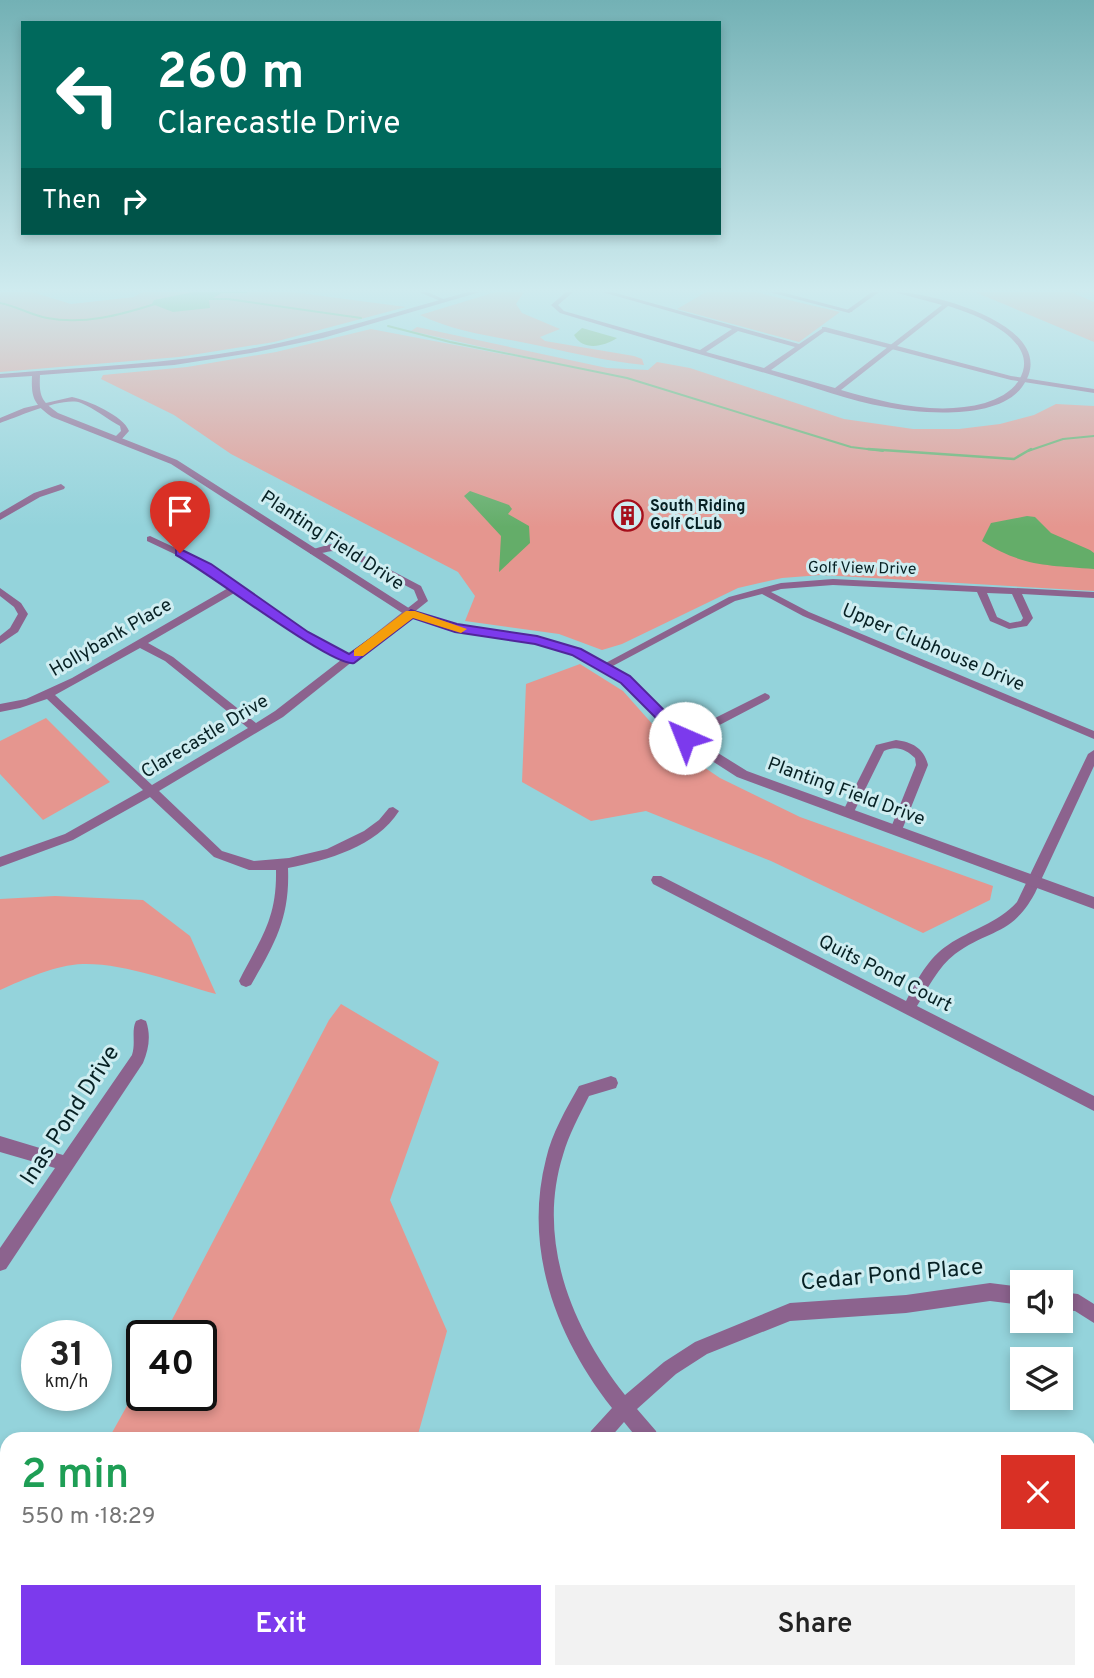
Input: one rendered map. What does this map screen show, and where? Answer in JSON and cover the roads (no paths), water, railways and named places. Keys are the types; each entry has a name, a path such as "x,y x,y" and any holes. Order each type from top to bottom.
{"street":[{"path":"0,376 73,370"},
{"path":"767,370 903,408 965,409 1002,400 1024,380 1028,370"},
{"path":"836,391 863,370"},
{"path":"986,370 1024,380 1094,391"},
{"path":"36,373 34,394 42,405"},
{"path":"0,421 42,405 66,400 83,401 123,425 125,431 117,439"},
{"name":"Planting Field Drive","path":"42,405 62,418 174,462 411,614 455,628 544,642 605,666 638,689 685,738 741,774 1094,903"},
{"path":"0,517 37,495 61,488"},
{"path":"150,539 206,566 303,635 349,660"},
{"path":"313,552 331,547 342,548 418,588 422,601 411,614"},
{"name":"Golf View Drive","path":"605,666 720,605 761,590 796,584 833,582 1094,595"},
{"name":"Hollybank Place","path":"0,708 19,706 48,694 141,644 192,611 236,588"},
{"path":"981,589 993,619 1015,626 1024,624 1028,618 1016,591"},
{"name":"Upper Clubhouse Drive","path":"761,590 806,614 1094,735"},
{"path":"0,591 18,605 23,614 19,625 0,641"},
{"name":"Clarecastle Drive","path":"0,862 69,837 255,728 411,614"},
{"path":"141,644 169,659 255,728"},
{"path":"48,694 218,854 251,866 282,865 353,842 386,823 393,811"},
{"path":"685,738 765,697"},
{"path":"848,813 880,748 890,744 904,745 920,756 922,765 896,830"},
{"path":"909,1008 929,972 942,957 1007,922 1025,902 1094,754"},
{"path":"246,981 280,919 284,890 282,865"},
{"name":"Quits Pond Court","path":"657,880 1094,1104"},
{"name":"Inas Pond Drive","path":"0,1264 138,1058 142,1047 141,1025"},
{"path":"611,1083 584,1091 561,1131 546,1185 545,1223 552,1276 561,1306 592,1364 644,1432"},
{"path":"0,1144 67,1164"},
{"name":"Cedar Pond Place","path":"603,1432 625,1408 670,1368 701,1348 790,1312 906,1304 990,1292 1010,1294"},
{"path":"1073,1302 1094,1314"}],"waterway":[{"path":"589,370 627,378 851,447 883,451"},
{"path":"1028,451 1063,439 1094,436"},
{"path":"868,449 1014,459 1031,449"}],"place":[{"name":"South Riding Golf CLub","path":"627,516"}]}
